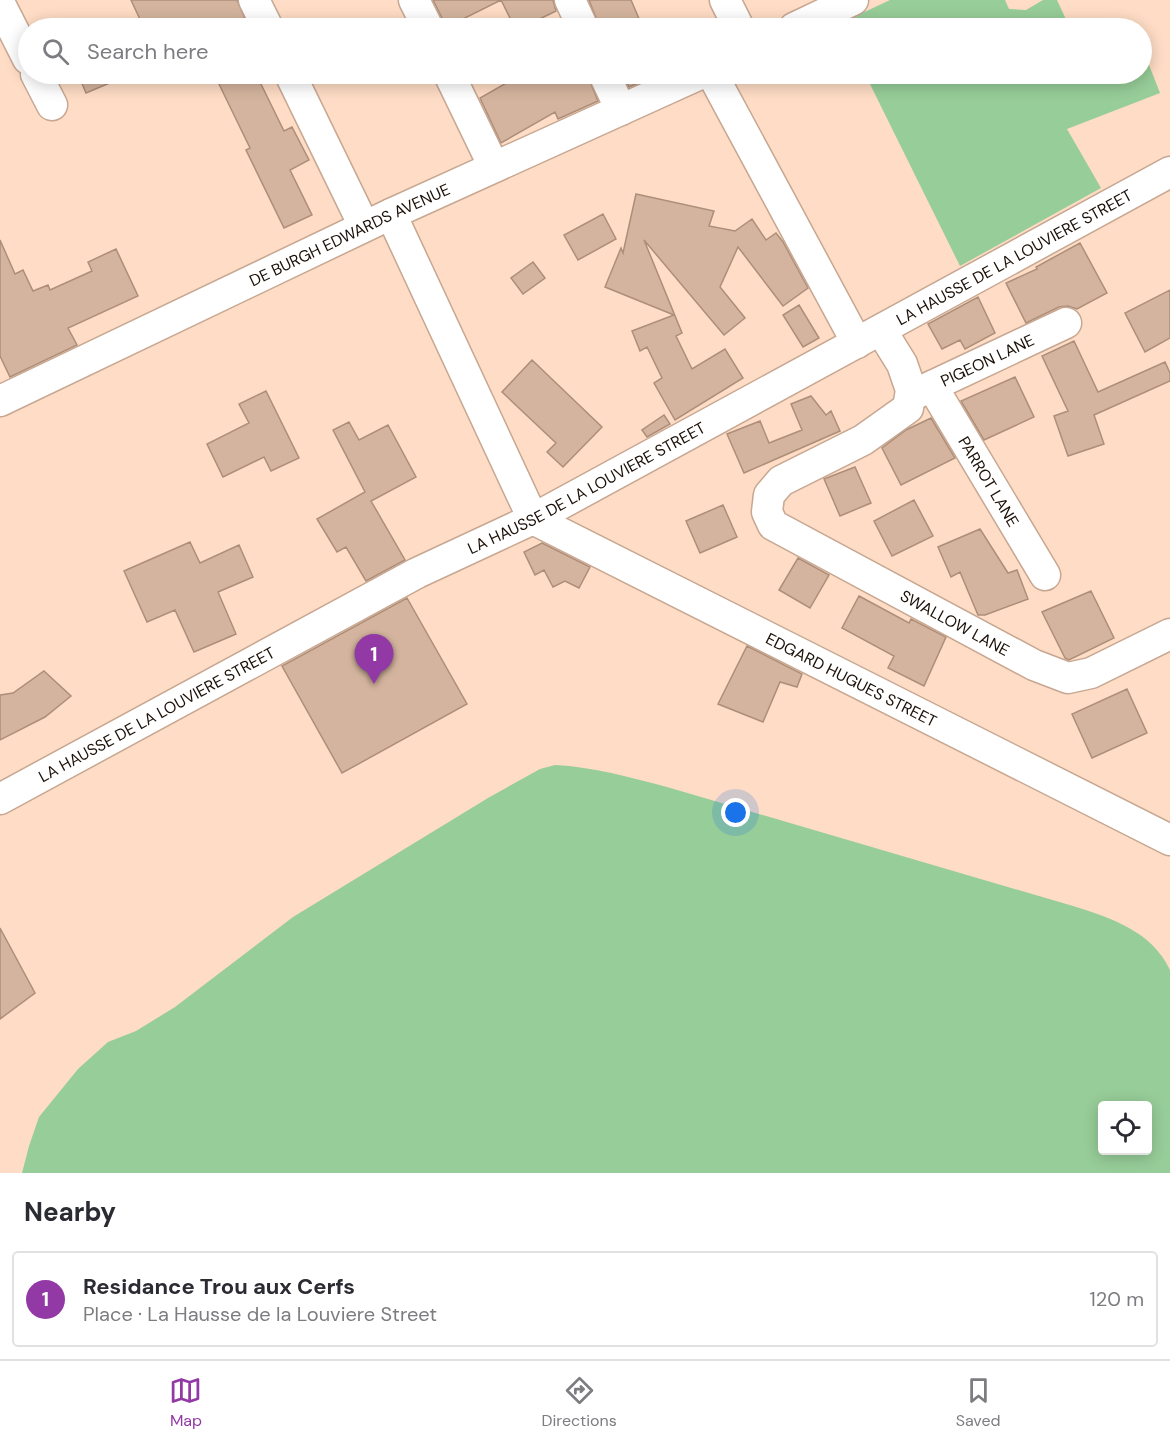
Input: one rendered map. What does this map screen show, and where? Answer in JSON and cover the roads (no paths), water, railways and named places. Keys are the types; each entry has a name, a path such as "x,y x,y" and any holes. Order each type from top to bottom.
{"street":[{"path":"254,0 263,18"},
{"path":"414,0 423,18"},
{"path":"570,0 578,18"},
{"path":"725,0 734,18"},
{"path":"815,18 853,0"},
{"path":"3,20 18,43"},
{"path":"41,84 52,105"},
{"path":"295,84 364,226"},
{"path":"454,84 494,167"},
{"path":"609,84 621,110"},
{"name":"DE BURGH EDWARDS AVENUE","path":"0,401 364,226 678,84"},
{"name":"PARROT LANE","path":"718,84 869,336 902,363 911,390 1045,575"},
{"name":"LA HAUSSE DE LA LOUVIERE STREET","path":"0,799 417,573 533,519 1170,172"},
{"path":"391,214 533,519"},
{"name":"PIGEON LANE","path":"769,495 781,481 863,440 917,397 1066,323"},
{"name":"SWALLOW LANE","path":"769,495 767,512 773,525 1034,665 1068,678 1091,673 1170,634"},
{"name":"EDGARD HUGUES STREET","path":"533,519 1170,840"}],"place":[{"name":"Residance Trou aux Cerfs","path":"374,684"}]}
